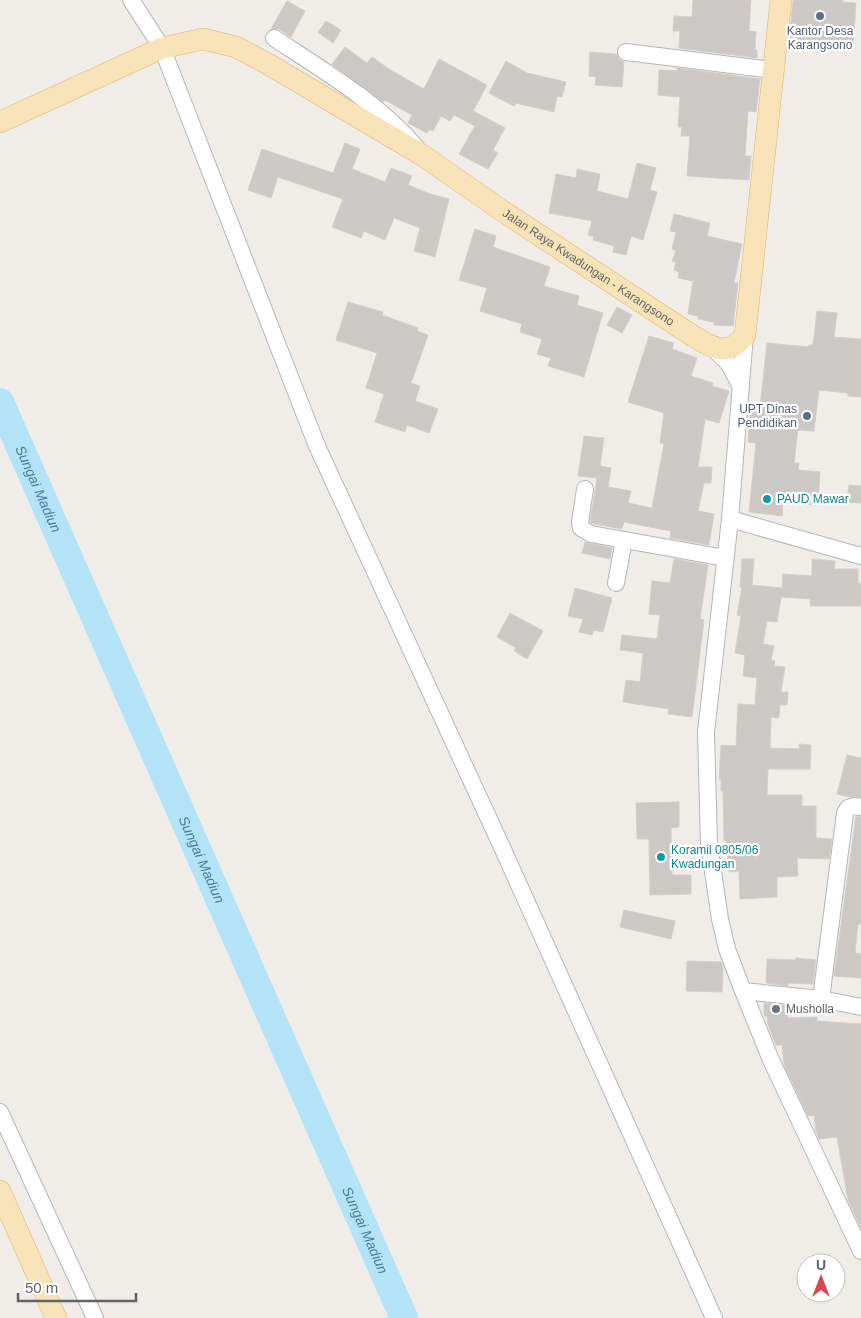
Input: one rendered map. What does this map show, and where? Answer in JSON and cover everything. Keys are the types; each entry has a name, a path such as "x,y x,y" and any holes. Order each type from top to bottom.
{"main road":[{"path":"714,349 730,349 739,344 745,335 781,0"},
{"name":"Jalan Raya Kwadungan - Karangsono","path":"0,122 162,48 204,39 236,48 268,64 422,155 595,273 714,349"},
{"path":"0,1192 56,1318"}],"street":[{"path":"132,0 162,48 317,446 506,856 714,1318"},
{"path":"274,38 346,86 398,127 422,155"},
{"path":"626,52 772,70"},
{"path":"745,335 730,519 706,732 709,844 720,919 727,949 771,1060 861,1251"},
{"path":"714,349 729,364 736,374 741,387"},
{"path":"585,489 580,522 582,528 590,534 725,558"},
{"path":"730,519 861,556"},
{"path":"616,583 624,540"},
{"path":"821,999 845,813 848,808 861,807"},
{"path":"743,991 821,999 861,1006"},
{"path":"0,1112 94,1318"}],"building":[{"path":"693,0 751,0 749,31 756,32 755,50 757,50 757,58 679,48 680,31 673,31 674,16 692,17"},
{"path":"793,0 843,0 843,2 856,3 853,46 789,42"},
{"path":"287,1 305,11 291,37 279,29 271,29"},
{"path":"326,21 341,30 333,43 318,32"},
{"path":"345,47 367,63 372,57 424,89 439,59 487,85 473,111 505,128 493,150 498,153 488,169 459,154 475,126 454,115 450,121 441,116 433,131 429,129 427,133 408,123 412,115 385,100 383,102 332,64"},
{"path":"590,52 616,54 624,62 622,87 595,85 596,77 589,76"},
{"path":"506,61 527,73 566,82 562,97 557,96 554,112 516,103 514,106 489,93"},
{"path":"677,68 760,79 756,112 748,111 745,156 751,156 749,180 687,176 690,136 681,136 682,127 678,127 680,97 658,95 659,70 677,71"},
{"path":"345,143 360,149 352,169 385,182 391,168 412,176 408,185 449,199 435,257 414,251 420,228 394,218 385,240 364,231 361,238 332,227 343,199 278,177 271,198 248,190 262,149 333,173"},
{"path":"637,163 656,168 650,190 657,192 643,240 631,236 626,255 613,252 614,246 593,240 594,237 588,235 592,221 549,213 556,174 576,178 577,169 600,174 597,191 628,199"},
{"path":"674,214 710,223 707,236 742,244 734,283 738,283 733,326 714,325 714,322 698,319 698,316 688,314 693,281 678,278 679,272 674,270 676,262 672,261 676,251 672,249 676,232 670,231"},
{"path":"475,229 496,236 493,247 550,267 544,286 579,296 577,305 603,313 584,377 548,366 551,358 537,354 542,339 520,332 522,324 480,311 487,288 459,280"},
{"path":"348,302 383,312 382,315 418,328 417,331 428,335 411,383 420,386 415,401 438,409 429,433 407,425 405,432 375,422 384,394 366,388 377,353 336,340"},
{"path":"617,307 632,315 622,333 607,325"},
{"path":"817,311 837,313 834,337 861,339 861,397 848,396 848,393 819,390 814,431 798,430 794,463 799,463 798,470 820,472 818,505 783,502 782,516 749,512 756,443 748,442 751,406 760,407 767,343 809,347 809,345 813,345"},
{"path":"649,336 674,343 672,349 697,358 691,376 713,383 712,386 729,391 719,423 705,419 698,467 712,467 711,483 704,483 698,511 714,514 709,545 670,538 671,531 624,522 622,529 590,522 597,478 578,476 584,436 604,438 600,466 611,468 608,487 631,491 628,503 652,508 664,444 660,443 664,413 628,402"},
{"path":"849,485 861,486 861,503 847,502"},
{"path":"585,542 612,548 610,559 582,553"},
{"path":"674,559 708,565 700,619 704,620 692,717 668,714 669,709 623,702 626,680 640,682 643,653 620,650 622,635 657,639 660,615 649,614 652,581 670,583"},
{"path":"742,559 754,559 752,585 782,588 783,574 812,576 812,559 835,561 834,569 858,569 858,583 861,583 861,606 810,606 811,599 781,597 777,622 767,621 763,644 774,646 771,660 775,661 774,666 785,667 781,692 788,692 787,705 780,705 779,718 771,717 770,748 799,749 799,744 811,745 810,769 768,769 767,795 802,795 802,806 816,806 816,838 832,839 829,859 797,858 798,876 777,877 777,897 740,899 739,871 729,872 726,841 724,841 723,791 721,791 721,779 719,779 721,745 736,746 738,704 755,705 757,678 743,676 745,655 735,653 741,616 737,615 742,587 740,587"},
{"path":"575,588 612,598 603,632 594,630 592,635 579,632 583,619 568,616"},
{"path":"510,613 543,631 527,659 514,651 516,648 497,637"},
{"path":"847,755 861,758 861,797 837,794"},
{"name":"Koramil 0805/06 Kwadungan","path":"679,802 679,827 671,828 672,875 691,875 691,894 650,895 649,839 637,839 636,803"},
{"path":"856,816 861,817 861,924 858,924 855,953 861,954 861,978 834,976"},
{"path":"624,910 675,921 671,939 620,927"},
{"path":"796,958 816,960 813,984 788,983 788,986 766,983 767,959 795,960"},
{"path":"687,961 721,962 723,967 722,992 686,991"},
{"path":"764,1003 788,1006 788,1018 817,1017 817,1021 861,1024 861,1228 848,1200 837,1137 819,1139 814,1115 808,1116 784,1065 782,1045 776,1045 768,1025 767,1016 764,1016"}],"waterway":[{"name":"Sungai Madiun","path":"0,402 404,1318"}],"place":[{"name":"Kantor Desa Karangsono","path":"820,16"},
{"name":"UPT Dinas Pendidikan","path":"807,416"},
{"name":"PAUD Mawar","path":"767,499"},
{"name":"Koramil 0805/06 Kwadungan","path":"661,857"},
{"name":"Musholla","path":"776,1009"}]}
